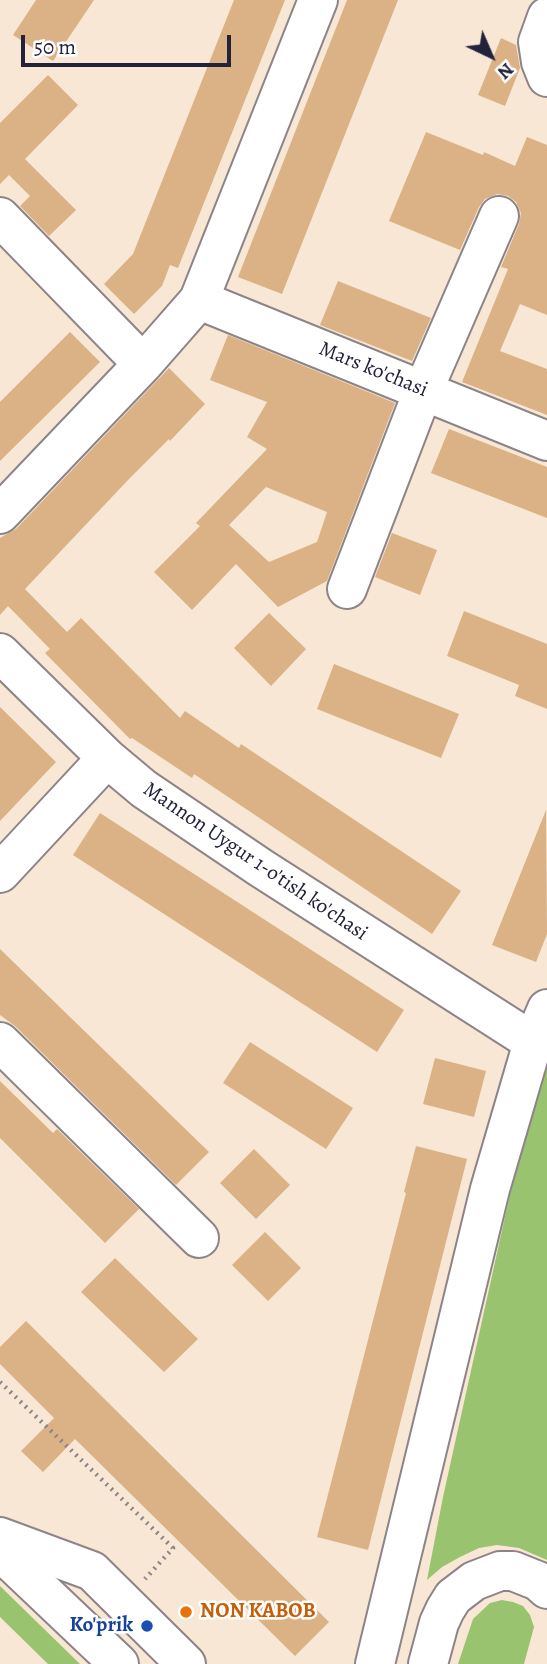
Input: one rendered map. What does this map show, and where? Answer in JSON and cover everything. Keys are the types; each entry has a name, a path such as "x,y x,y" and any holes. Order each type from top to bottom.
{"main road":[{"path":"0,514 143,363 199,299 317,0"},
{"path":"547,17 538,42 547,77"},
{"path":"347,589 423,391 499,216"},
{"path":"0,217 143,363"},
{"name":"Mars ko'chasi","path":"199,299 547,440"},
{"name":"Mannon Uygur 1-o'tish ko'chasi","path":"0,653 107,758 181,816 540,1026"},
{"path":"0,873 107,758"},
{"path":"375,1664 490,1189 540,1026"},
{"path":"0,1042 200,1238"},
{"path":"0,1537 92,1572 186,1664"},
{"path":"0,1551 119,1664"},
{"path":"428,1664 445,1610 453,1597 474,1581 500,1571 513,1571 538,1581 547,1589"}],"path":[{"path":"0,1382 173,1548 143,1581"}],"green space":[{"path":"547,1055 547,1560 519,1548 497,1545 479,1548 442,1567 427,1580 530,1104"},
{"path":"0,1586 80,1664 48,1664 0,1617"},
{"path":"502,1600 523,1606 530,1615 534,1627 524,1664 458,1664 473,1619 490,1603"}],"building":[{"path":"36,0 94,0 53,61 13,35"},
{"path":"234,0 285,0 178,268 170,265 162,286 134,314 104,284 133,254"},
{"path":"347,0 398,0 282,294 238,277"},
{"path":"501,38 516,45 520,68 505,106 478,95"},
{"path":"48,75 78,105 25,159 76,210 49,236 20,206 30,196 9,175 0,184 0,123"},
{"path":"426,132 515,166 527,137 547,145 547,315 520,304 500,351 547,369 547,415 462,382 508,269 501,267 519,224 521,213 516,202 508,196 497,194 485,199 460,250 389,221"},
{"path":"338,281 431,318 412,361 320,325"},
{"path":"70,332 100,362 0,461 0,402"},
{"path":"228,335 395,403 327,581 278,607 236,564 192,610 154,572 200,526 196,523 267,449 247,437 267,402 210,380","holes":["266,487 327,512 317,542 269,562 229,525"]},
{"path":"169,368 205,404 128,480 25,589 67,632 81,618 180,718 185,711 239,748 241,744 461,891 432,934 194,774 192,778 130,739 45,653 50,649 8,606 0,615 0,538 16,529"},
{"path":"449,429 547,467 547,518 431,473"},
{"path":"392,533 437,550 420,595 375,577"},
{"path":"464,611 547,644 547,709 515,696 519,685 447,656"},
{"path":"269,613 306,649 271,686 234,648"},
{"path":"334,664 459,714 441,758 317,709"},
{"path":"0,707 56,762 0,821"},
{"path":"546,810 547,934 536,962 492,945"},
{"path":"100,813 404,1010 377,1052 73,855"},
{"path":"0,949 209,1152 176,1185 15,1026 0,1015"},
{"path":"250,1042 353,1108 326,1149 223,1083"},
{"path":"435,1058 486,1071 474,1117 423,1104"},
{"path":"0,1081 53,1133 57,1129 139,1209 105,1243 0,1138"},
{"path":"416,1146 467,1159 368,1550 317,1537"},
{"path":"254,1149 290,1185 256,1219 220,1183"},
{"path":"265,1232 301,1268 268,1301 232,1265"},
{"path":"115,1258 198,1339 164,1372 81,1292"},
{"path":"26,1321 329,1622 295,1656 75,1439 43,1472 21,1451 54,1418 0,1364 0,1347"}],"place":[{"name":"NON KABOB","path":"186,1612"},
{"name":"Ko'prik","path":"147,1626"}]}
